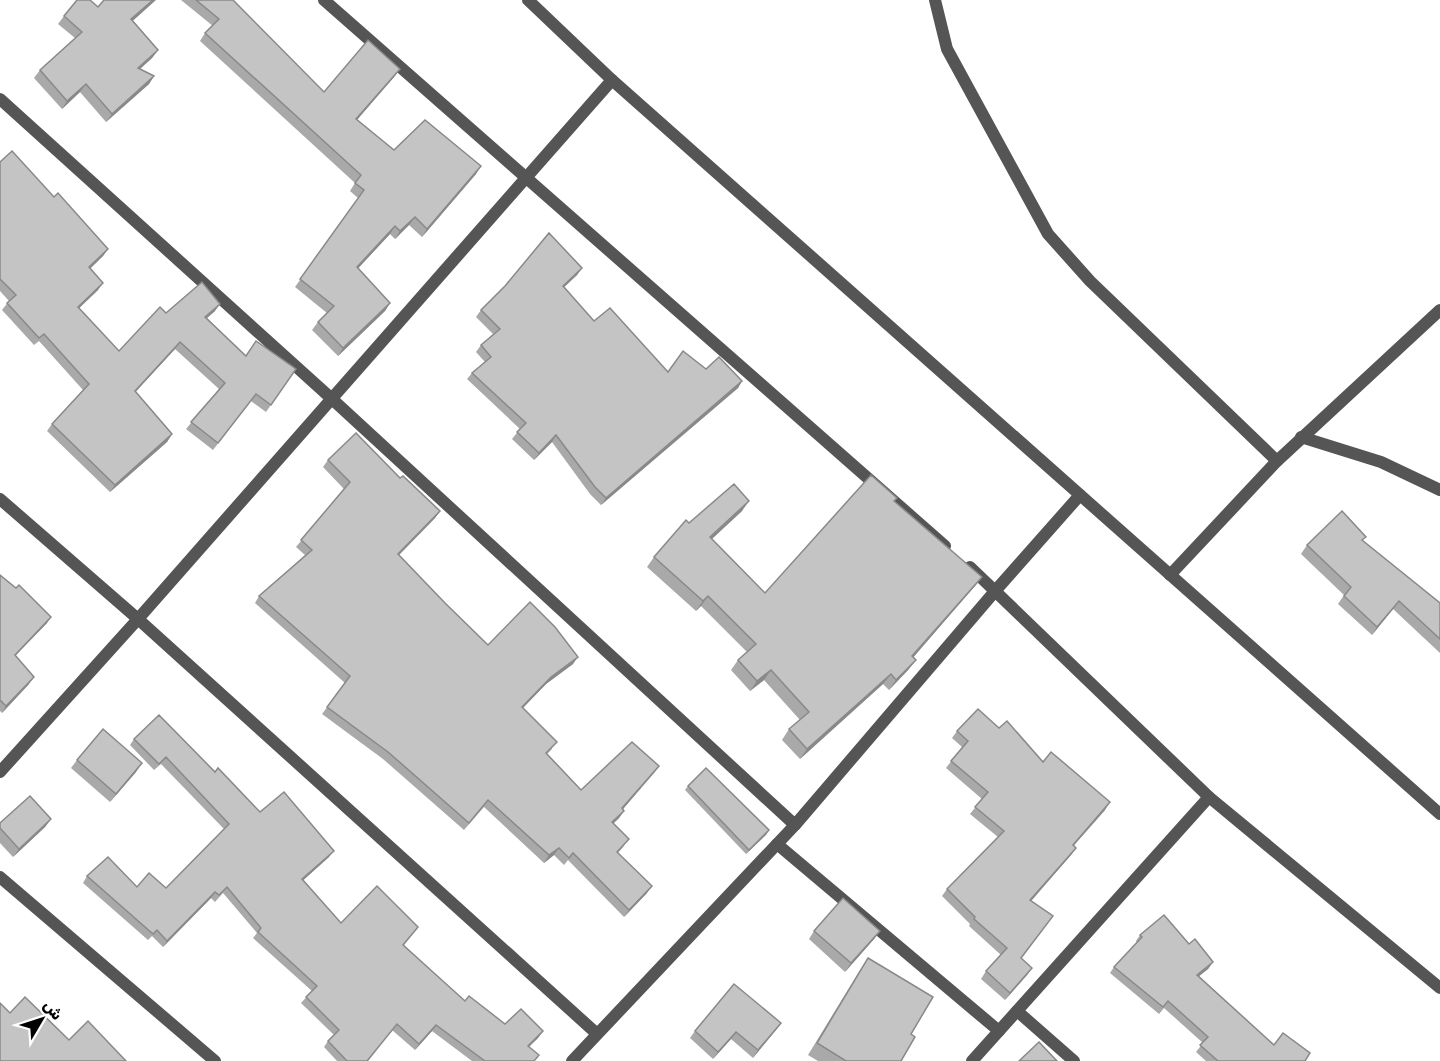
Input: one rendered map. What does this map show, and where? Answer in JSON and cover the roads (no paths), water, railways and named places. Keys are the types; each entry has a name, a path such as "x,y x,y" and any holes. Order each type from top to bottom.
{"street":[{"path":"324,0 996,590 1209,796 1440,988"},
{"path":"528,0 612,80 1440,814"},
{"path":"935,0 947,49 1048,234 1090,281 1277,460"},
{"path":"0,772 138,619 612,80"},
{"path":"0,99 332,399 795,825"},
{"path":"1170,575 1277,460 1440,310"},
{"path":"1301,437 1381,462 1440,490"},
{"path":"572,1061 795,825 1080,495"},
{"path":"0,499 138,619 596,1033"},
{"path":"972,1061 1209,796"},
{"path":"777,844 999,1031"},
{"path":"0,877 215,1061"},
{"path":"1017,1011 1074,1061"}]}
